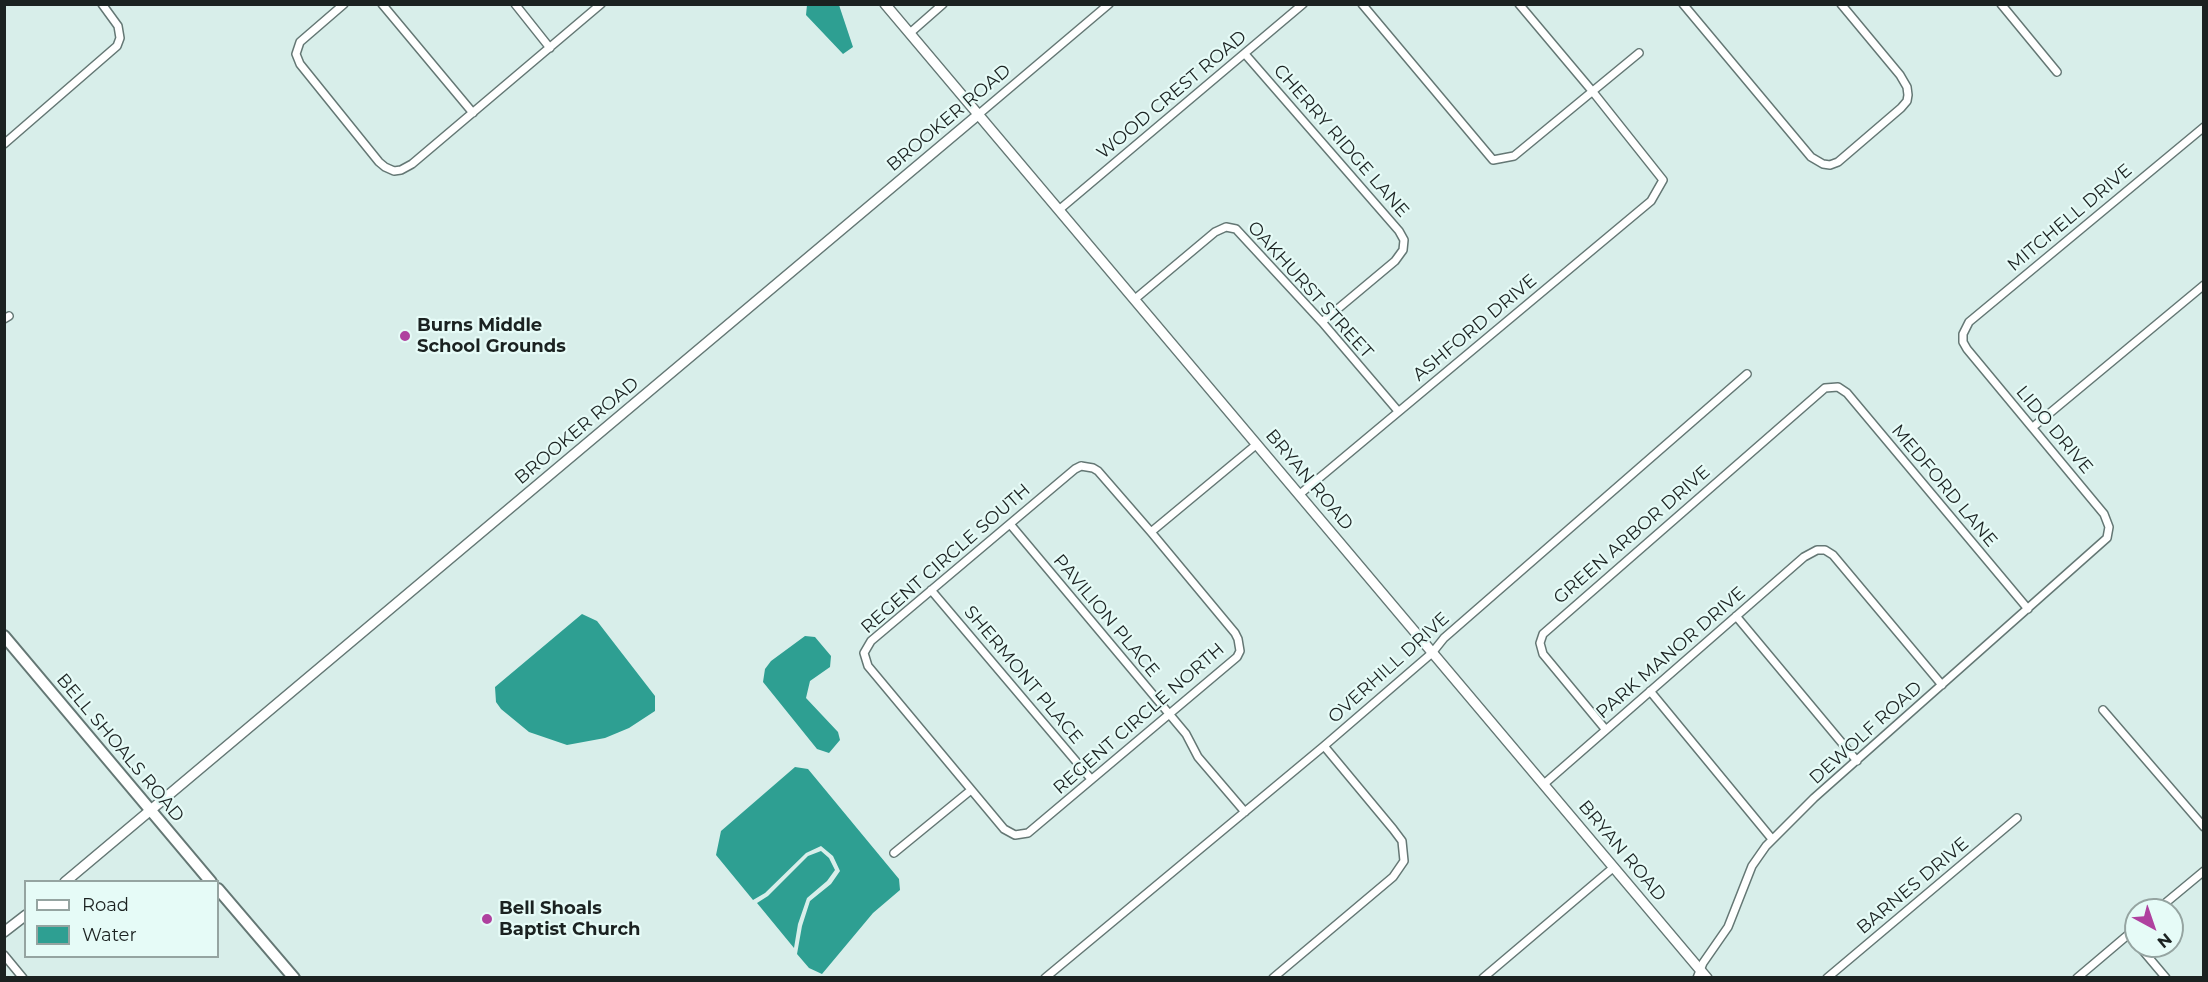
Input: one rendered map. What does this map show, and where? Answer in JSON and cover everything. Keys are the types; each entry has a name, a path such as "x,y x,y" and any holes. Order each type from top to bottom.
{"main road":[{"name":"BELL SHOALS ROAD","path":"4,636 209,880"},
{"path":"219,890 294,978"}],"street":[{"path":"4,144 117,46 120,38 118,26 102,4"},
{"path":"344,4 300,42 296,54 300,64 385,167 394,171 406,168 601,4"},
{"path":"382,4 472,113"},
{"path":"515,4 550,48"},
{"name":"BRYAN ROAD","path":"885,4 1614,867 1698,973 1707,978"},
{"path":"910,33 943,4"},
{"name":"BROOKER ROAD","path":"67,880 1109,4"},
{"name":"WOOD CREST ROAD","path":"1060,209 1304,4"},
{"path":"1362,4 1493,160 1514,156 1639,53"},
{"path":"1519,4 1593,92"},
{"path":"1683,4 1811,157 1830,165 1838,162 1901,108 1908,95 1907,87 1900,75 1841,4"},
{"path":"2001,4 2056,72"},
{"name":"CHERRY RIDGE LANE","path":"1245,54 1399,231 1404,240 1403,250 1395,261 1322,322"},
{"name":"ASHFORD DRIVE","path":"1300,494 1651,201 1663,180 1593,92"},
{"name":"MITCHELL DRIVE","path":"1962,337 1969,322 2204,127"},
{"name":"OAKHURST STREET","path":"1135,299 1215,232 1231,228 1241,233 1322,322 1398,411"},
{"path":"2033,427 2204,285"},
{"name":"LIDO DRIVE","path":"1962,337 1967,349 2107,519 2109,531 2100,545"},
{"name":"OVERHILL DRIVE","path":"1045,978 1324,746 1432,653 1444,638 1747,375"},
{"name":"MEDFORD LANE","path":"1834,387 1847,393 2028,609"},
{"name":"GREEN ARBOR DRIVE","path":"1606,730 1543,654 1540,646 1543,633 1817,394 1825,388 1834,387"},
{"path":"1151,532 1257,444"},
{"name":"REGENT CIRCLE SOUTH","path":"971,790 868,666 864,653 871,641 1076,469 1086,466 1098,471 1151,532"},
{"name":"PAVILION PLACE","path":"1010,524 1186,734 1198,757 1245,812"},
{"name":"REGENT CIRCLE NORTH","path":"971,790 1009,833 1021,836 1028,833 1237,657 1240,645 1235,633 1151,532"},
{"name":"DEWOLF ROAD","path":"1698,973 1728,927 1756,859 1772,839 2100,545"},
{"name":"PARK MANOR DRIVE","path":"1544,784 1807,554 1820,549 1833,555 1942,685"},
{"name":"SHERMONT PLACE","path":"931,590 1091,779"},
{"path":"1736,616 1857,761"},
{"path":"1650,692 1772,839"},
{"path":"2103,710 2204,827"},
{"path":"1273,978 1393,877 1404,861 1402,841 1324,746"},
{"path":"894,853 971,790"},
{"name":"BARNES DRIVE","path":"1827,978 2017,818"},
{"path":"1483,978 1614,867"},
{"path":"2171,898 2204,871"},
{"path":"4,932 24,917"},
{"path":"2077,978 2124,938"},
{"path":"4,955 23,978"},
{"path":"2149,958 2166,978"}],"water":[{"path":"807,5 839,5 853,47 843,54 806,15"},
{"path":"582,614 597,621 655,696 655,711 629,728 605,738 567,745 529,732 501,709 496,702 495,687"},
{"path":"805,636 815,637 831,656 830,667 810,681 806,698 838,732 840,740 829,753 817,749 763,682 765,669 771,661"},
{"path":"795,767 808,769 899,879 900,890 873,913 822,974 809,968 797,954 802,926 810,901 831,884 840,871 833,856 821,846 806,853 765,893 753,900 716,855 721,831"},
{"path":"821,851 829,858 835,870 827,881 807,898 798,924 794,948 757,903 768,896 808,856"}],"place":[{"name":"Burns Middle School Grounds","path":"405,336"},
{"name":"Bell Shoals Baptist Church","path":"487,919"}]}
